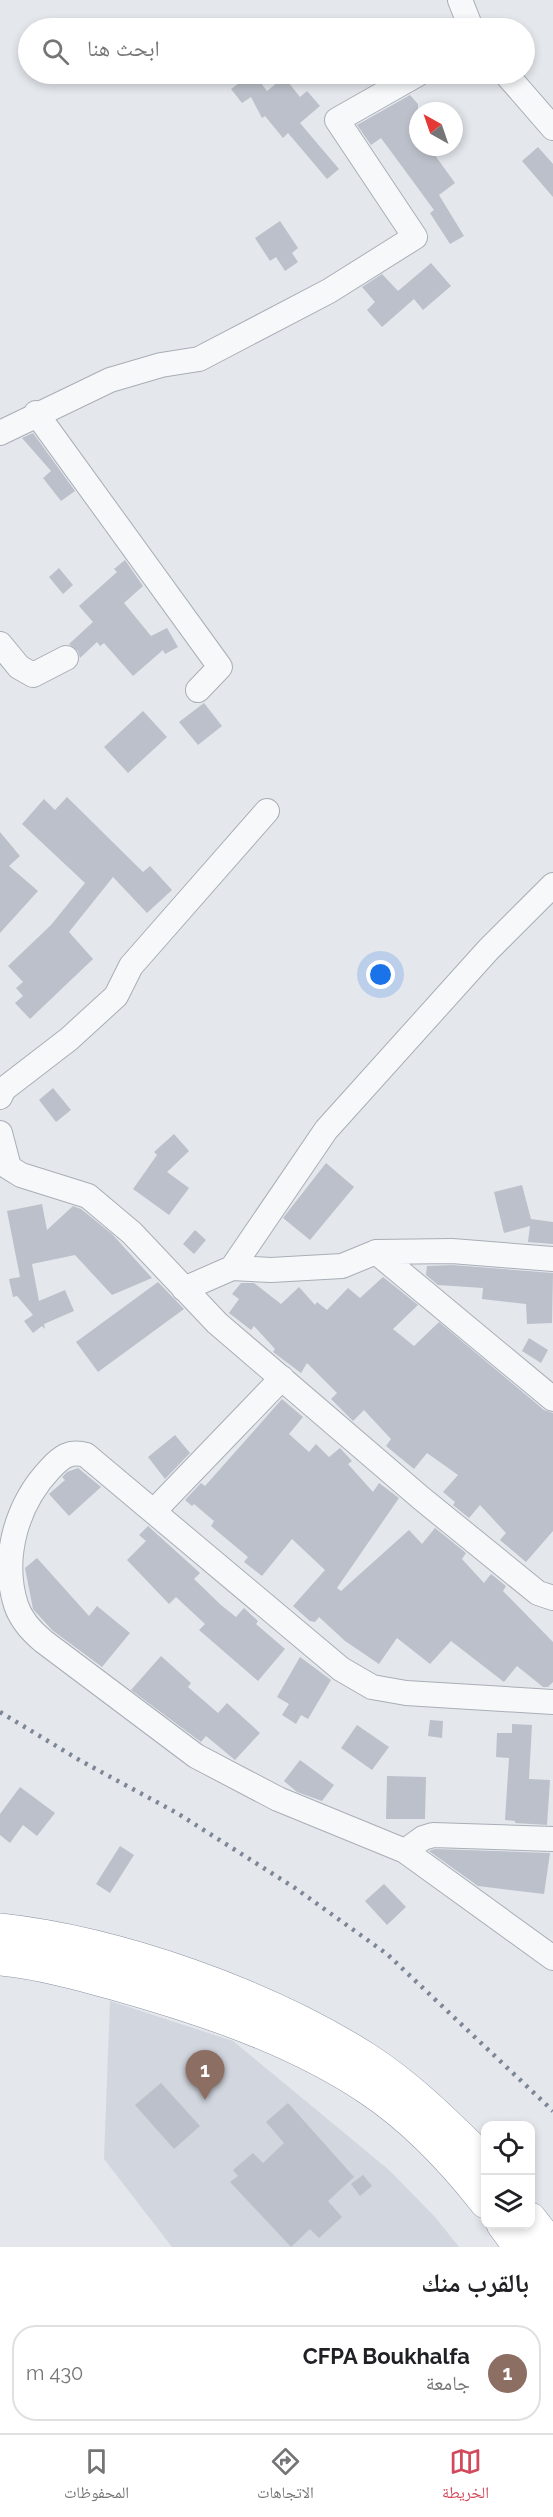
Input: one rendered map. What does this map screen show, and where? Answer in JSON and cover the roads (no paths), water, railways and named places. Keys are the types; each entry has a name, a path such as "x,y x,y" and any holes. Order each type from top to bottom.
{"highway":[{"path":"0,1930 30,1934 165,1966 297,2019 367,2059 421,2100 481,2158"},
{"path":"0,1959 42,1965 175,2001 262,2034 327,2064 368,2088 406,2117 481,2197"},
{"path":"535,2224 552,2247"},
{"path":"507,2229 520,2247"}],"street":[{"path":"460,0 467,18"},
{"path":"0,433 110,380 161,365 199,359 329,291 416,237 337,120 400,84"},
{"path":"515,84 553,128"},
{"path":"36,414 220,667 198,690"},
{"path":"0,644 19,668 33,675 66,658"},
{"path":"0,1097 4,1089 69,1039 116,996 131,966 267,811"},
{"path":"232,1268 326,1130 488,950 553,885"},
{"path":"0,1132 4,1164 21,1175 88,1196 132,1233 217,1323 421,1498 538,1593 553,1598"},
{"path":"184,1289 232,1268 271,1270 342,1266 376,1252 452,1251 553,1259"},
{"path":"376,1252 553,1399"},
{"path":"154,1511 282,1378"},
{"path":"553,1702 440,1697 372,1687 342,1669 91,1458 74,1453 58,1460 38,1482 24,1503 15,1527 11,1552 13,1592 23,1620 43,1641 196,1756 278,1799 405,1851 553,1958"},
{"path":"405,1851 413,1844 433,1835 553,1839"}],"railway":[{"path":"0,1712 81,1761 177,1813 295,1888 387,1954 553,2111"}],"place":[{"name":"CFPA Boukhalfa","path":"205,2100"}]}
